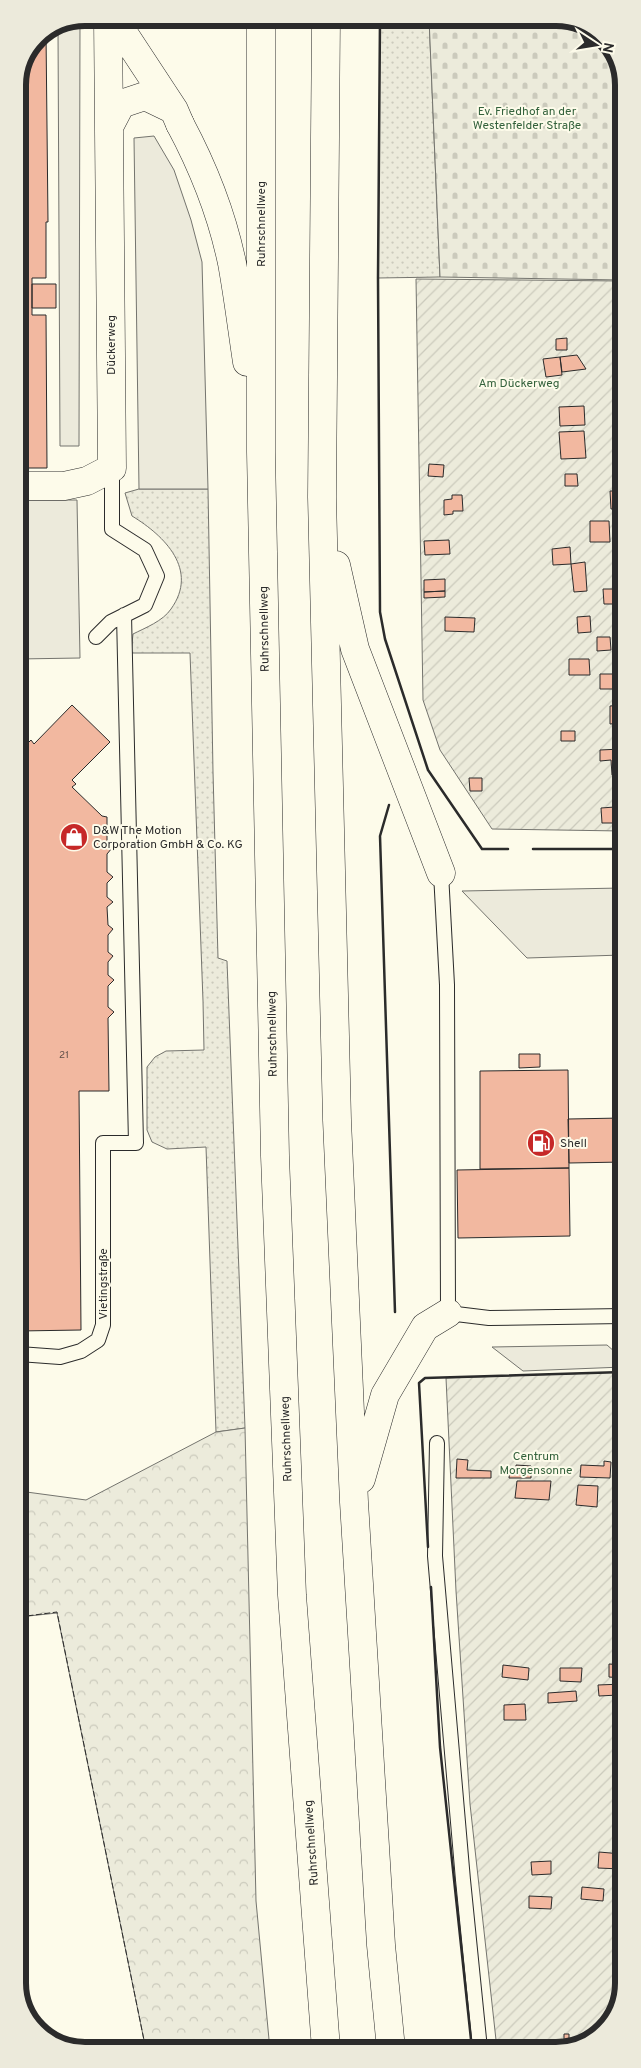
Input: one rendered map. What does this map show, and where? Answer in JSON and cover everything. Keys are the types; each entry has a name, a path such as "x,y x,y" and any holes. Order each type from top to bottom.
{"main road":[{"name":"Dückerweg","path":"108,26 112,468"},
{"path":"120,26 177,117 196,153 218,215 232,263 261,452"},
{"name":"Ruhrschnellweg","path":"261,26 261,452 275,1156 292,1595 325,2042"},
{"path":"326,26 322,498 337,1120 354,1502 381,1945 390,2042"},
{"path":"110,125 121,104 145,96 177,117"},
{"path":"26,486 64,486 87,481 112,468"},
{"path":"322,498 355,649 441,873"},
{"path":"354,1502 385,1395 425,1327 448,1313"}],"lane":[{"path":"96,637 110,622 146,605 157,576 145,550 112,529 112,468"},
{"name":"Vietingstraße","path":"26,1355 60,1357 81,1351 98,1340 103,1325 103,1143 136,1143 124,615"},
{"path":"441,873 447,985 448,1313 489,1318 615,1316"},
{"path":"437,1443 435,1556 463,1880 479,2042"}],"green space":[{"path":"380,26 429,26 440,277 378,278"},
{"name":"Ev. Friedhof an der Westenfelder Straße","path":"429,26 560,26 571,28 592,38 609,59 615,85 615,280 440,277"},
{"name":"Am Dückerweg","path":"416,279 615,281 615,831 492,829 440,750 423,700"},
{"path":"139,489 208,489 218,958 227,961 245,1428 216,1432 206,1147 167,1149 152,1142 147,1130 147,1067 155,1057 166,1051 204,1050 190,653 131,653 133,634 154,624 168,613 179,595 181,581 180,568 166,544 156,533 132,516 125,493"},
{"name":"Centrum Morgensonne","path":"615,1372 615,1983 612,2002 603,2019 589,2032 571,2040 556,2042 496,2042 470,1804 456,1591 446,1378"},
{"path":"245,1428 256,1901 269,2042 144,2042 57,1613 26,1616 26,1492 86,1500 216,1432"}],"shaded area":[{"path":"80,26 79,446 60,446 58,33"},
{"path":"154,136 174,170 191,220 202,262 208,489 139,489 134,138"},
{"path":"26,500 77,500 80,658 26,659"},
{"path":"615,888 615,955 527,958 462,891"},
{"path":"607,1345 615,1352 615,1367 523,1371 492,1347"}],"building":[{"path":"46,41 48,222 46,222 46,278 32,278 32,315 46,315 47,468 26,468 26,85 31,63 36,52"},
{"path":"32,284 56,284 56,308 32,308"},
{"path":"567,338 567,350 556,350 556,339"},
{"path":"577,355 586,369 562,372 560,357"},
{"path":"560,357 562,375 546,377 543,359"},
{"path":"584,406 585,425 560,426 559,407"},
{"path":"584,431 586,458 561,459 559,432"},
{"path":"429,464 444,465 443,477 428,476"},
{"path":"565,474 577,474 578,486 565,486"},
{"path":"610,491 615,491 615,509 611,509"},
{"path":"452,495 462,495 463,511 453,511 453,514 444,515 444,500 452,499"},
{"path":"590,521 609,521 610,542 590,542"},
{"path":"449,540 450,554 425,555 424,541"},
{"path":"570,547 571,564 553,565 552,549"},
{"path":"585,562 587,591 574,592 571,564"},
{"path":"445,579 445,591 424,592 424,580"},
{"path":"603,589 615,589 615,604 604,604"},
{"path":"445,591 445,597 424,598 424,592"},
{"path":"590,616 591,632 578,633 577,617"},
{"path":"445,617 475,618 474,632 445,631"},
{"path":"597,637 610,637 611,650 597,651"},
{"path":"569,659 589,659 590,675 569,675"},
{"path":"600,674 613,674 613,689 600,689"},
{"path":"72,705 110,742 72,780 76,784 72,787 102,816 107,817 107,843 112,848 107,854 107,872 113,877 107,883 107,897 113,902 107,907 108,925 113,929 108,935 108,952 113,956 108,962 108,975 114,980 108,986 108,1007 114,1012 108,1018 109,1091 79,1091 81,1330 26,1331 26,741 28,743 31,740 34,744"},
{"path":"610,706 615,706 615,724 610,724"},
{"path":"561,731 575,731 575,741 561,741"},
{"path":"615,749 615,775 612,775 611,760 600,761 600,750"},
{"path":"469,778 482,778 482,791 470,791"},
{"path":"615,807 615,823 602,823 601,808"},
{"path":"519,1054 540,1054 540,1067 519,1068"},
{"path":"568,1070 569,1168 480,1169 480,1071"},
{"path":"615,1118 615,1162 569,1163 568,1119"},
{"path":"569,1168 570,1236 458,1238 457,1170"},
{"path":"457,1459 468,1460 467,1470 491,1471 491,1478 456,1478"},
{"path":"604,1461 611,1462 610,1478 580,1477 581,1465 604,1466"},
{"path":"516,1465 531,1466 531,1478 509,1478 510,1469 516,1469"},
{"path":"517,1481 551,1481 549,1500 515,1498"},
{"path":"578,1485 598,1486 597,1507 576,1505"},
{"path":"609,1664 615,1664 615,1677 609,1677"},
{"path":"503,1665 529,1668 528,1680 502,1677"},
{"path":"560,1668 582,1668 581,1682 560,1681"},
{"path":"615,1684 615,1695 599,1696 598,1685"},
{"path":"576,1691 577,1701 548,1703 548,1693"},
{"path":"525,1704 526,1720 504,1720 504,1705"},
{"path":"599,1852 615,1853 615,1869 598,1868"},
{"path":"551,1861 551,1874 532,1875 531,1862"},
{"path":"582,1887 604,1889 603,1901 581,1899"},
{"path":"529,1896 552,1897 551,1909 529,1908"},
{"path":"564,2034 569,2034 569,2040 564,2041"}],"fence":[{"path":"26,1616 57,1612 144,2042"}],"wall":[{"path":"380,26 378,278 380,612 385,639 428,770 482,849 508,849"},
{"path":"389,805 380,836 395,1312"},
{"path":"533,849 615,849"},
{"path":"428,1547 419,1383 425,1378 615,1372"},
{"path":"431,1587 440,1747 471,2042"}],"place":[{"name":"D&W The Motion Corporation GmbH & Co. KG","path":"74,837"},
{"name":"Shell","path":"541,1143"}]}
